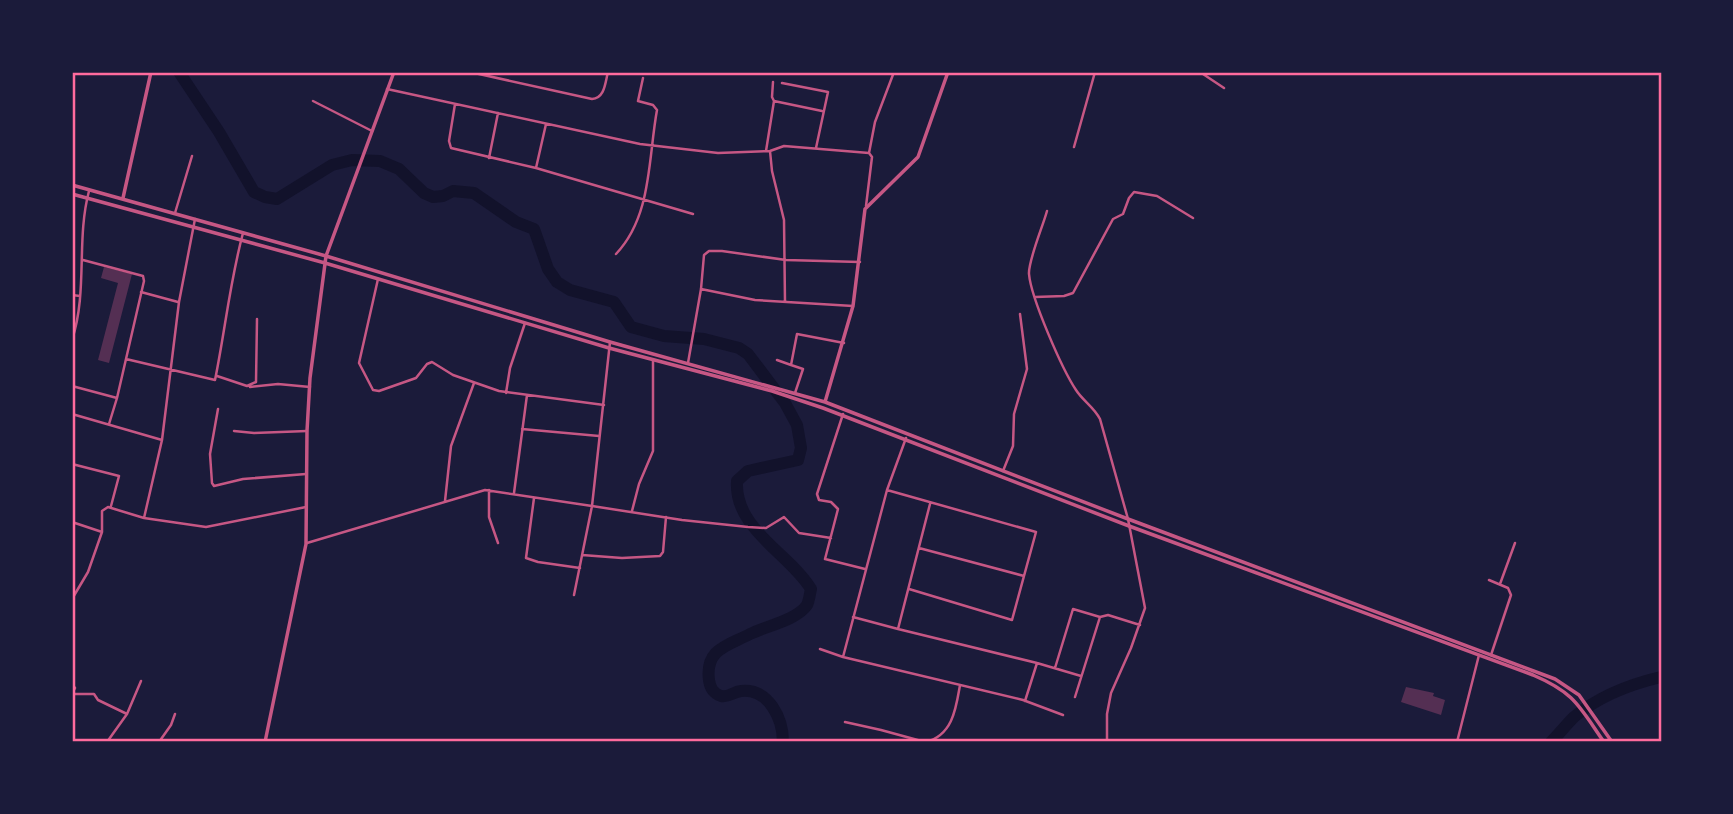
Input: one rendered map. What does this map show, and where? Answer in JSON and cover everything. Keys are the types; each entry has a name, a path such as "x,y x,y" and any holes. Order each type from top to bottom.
{"street":[{"path":"123,198 150,72"},
{"path":"265,742 306,544 307,431 325,262 394,72"},
{"path":"470,72 592,99 600,97 608,72"},
{"path":"869,153 876,122 894,72"},
{"path":"865,209 918,157 948,72"},
{"path":"1074,147 1095,72"},
{"path":"1200,72 1224,88"},
{"path":"615,254 633,232 644,201 656,107 638,101 643,78"},
{"path":"773,82 774,101 768,151 784,220 785,302"},
{"path":"782,83 828,92 816,148"},
{"path":"387,89 650,146 718,153 768,151 784,146 869,153 873,157 853,306 823,408"},
{"path":"313,101 373,131"},
{"path":"774,101 824,111"},
{"path":"455,104 450,147 536,168 693,214"},
{"path":"489,158 498,113"},
{"path":"536,168 546,123"},
{"path":"176,213 192,156"},
{"path":"72,185 176,213 772,389"},
{"path":"72,340 80,296 82,232 89,190"},
{"path":"1035,297 1073,293 1112,219 1123,214 1133,193 1157,197 1193,218"},
{"path":"72,194 325,262 609,348 825,402 1129,526 1556,685 1576,702 1604,742"},
{"path":"1047,211 1029,271 1035,297 1074,387 1100,419 1128,519 1144,594 1145,608 1140,625 1111,693 1107,742"},
{"path":"144,518 162,440 179,302 195,219"},
{"path":"127,359 215,380 233,274 243,233"},
{"path":"688,363 704,255 709,251 786,260 860,262"},
{"path":"83,260 142,276 144,281 109,425"},
{"path":"378,279 359,359 359,366 371,389 379,391 416,378 427,364 432,362 453,376 506,393 604,405"},
{"path":"701,289 736,298 853,306"},
{"path":"141,292 179,302"},
{"path":"72,295 80,296"},
{"path":"487,311 488,305"},
{"path":"1003,471 1013,446 1014,414 1027,369 1020,314"},
{"path":"247,386 257,380 257,319"},
{"path":"506,393 510,368 525,323"},
{"path":"791,365 797,334 844,343"},
{"path":"574,595 592,506 610,342"},
{"path":"632,512 639,484 653,451 653,360"},
{"path":"777,360 803,369 792,394"},
{"path":"216,375 247,386 278,384 310,387"},
{"path":"445,501 452,446 474,383"},
{"path":"72,386 117,398"},
{"path":"792,394 823,408 1003,471 1555,678 1579,695 1612,742"},
{"path":"514,493 527,395"},
{"path":"218,409 210,454 214,486 243,479 307,474"},
{"path":"845,410 817,494 819,500 831,502 838,509 825,559 866,569"},
{"path":"72,414 162,440"},
{"path":"522,429 600,437"},
{"path":"234,431 307,431"},
{"path":"843,657 887,490 906,437"},
{"path":"72,464 119,476 110,508"},
{"path":"489,490 490,524 498,543"},
{"path":"306,544 489,490 748,527 766,528 783,517 799,533 831,538"},
{"path":"887,490 1036,532 1012,620 909,589"},
{"path":"534,497 526,558 580,568"},
{"path":"898,629 930,503"},
{"path":"72,599 88,572 102,532 102,511 110,508 144,518 206,527 307,507"},
{"path":"582,555 622,558 660,556 666,517"},
{"path":"72,522 102,532"},
{"path":"1500,584 1515,543"},
{"path":"919,548 1025,576"},
{"path":"1489,580 1508,588 1511,595 1491,654"},
{"path":"1055,668 1073,609 1100,617 1108,615 1140,625"},
{"path":"853,617 1037,663 1082,677"},
{"path":"1075,697 1100,617"},
{"path":"820,649 1025,701 1063,715"},
{"path":"1457,742 1479,655"},
{"path":"1025,701 1037,663"},
{"path":"107,742 127,714 141,681"},
{"path":"72,684 75,688 72,694 94,694 98,700 127,714"},
{"path":"845,722 926,742 932,741 949,725 960,685"},
{"path":"159,742 172,725 175,714"}],"building":[{"path":"104,267 132,274 109,363 98,360 118,283 101,278"},
{"path":"1406,687 1434,693 1433,696 1445,700 1441,715 1401,702"}],"waterway":[{"path":"179,72 219,132 254,192 277,199 332,165 352,160 380,161 399,169 424,193 433,197 453,191 474,193 516,222 534,229 548,269 557,282 570,290 614,302 631,327 664,336 704,339 739,348 748,354 785,403 797,425 801,448 798,460 748,471 737,481 738,498 753,527 811,589 807,605 796,615 719,650 710,661 709,680 712,690 721,696 751,691 767,700 777,715 783,742"},
{"path":"1551,742 1574,717 1593,703 1627,687 1661,677"}]}
